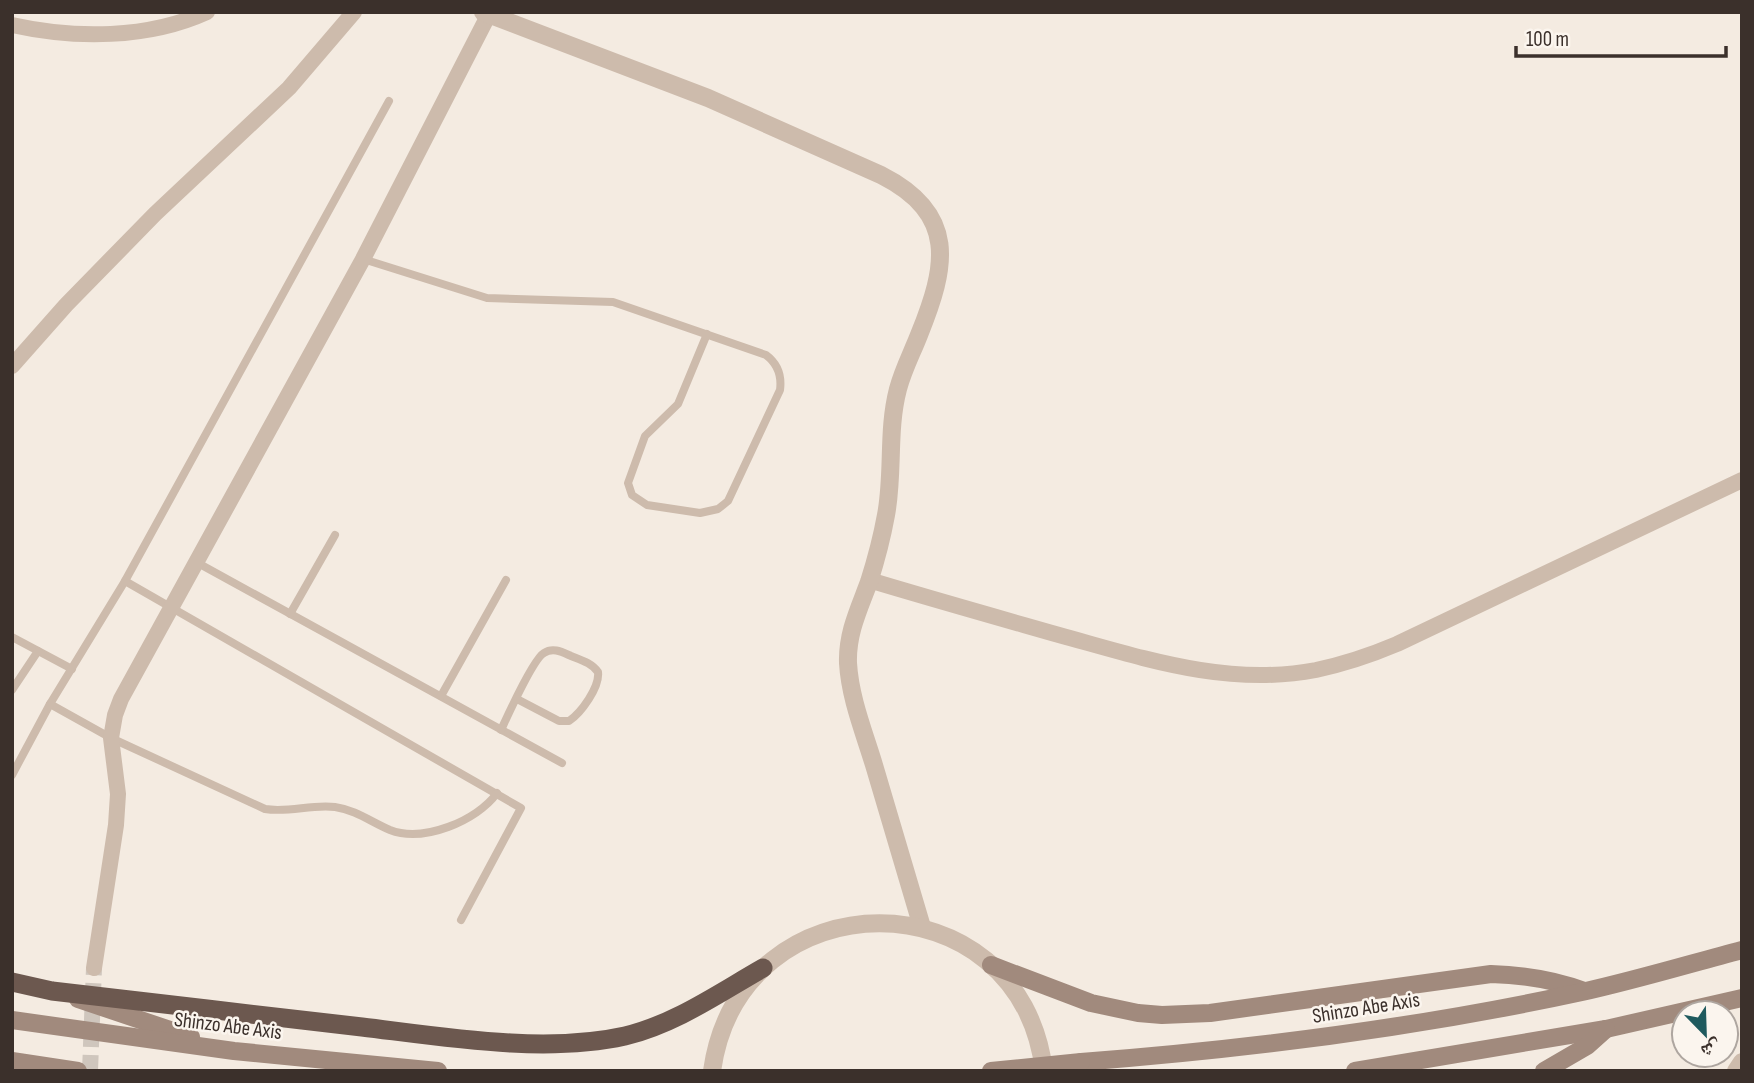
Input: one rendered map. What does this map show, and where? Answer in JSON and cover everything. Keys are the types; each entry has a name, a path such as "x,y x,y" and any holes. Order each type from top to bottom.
{"highway":[{"path":"12,982 52,990 475,1041 569,1043 609,1039 647,1030 684,1014 762,968"}],"main road":[{"name":"Shinzo Abe Axis","path":"990,1071 1284,1043 1409,1025 1584,991 1742,950"},
{"path":"991,965 1091,1003 1162,1015 1210,1013 1490,974 1538,977 1584,991"},
{"path":"52,990 234,1051"},
{"path":"1355,1071 1606,1029 1742,998"},
{"name":"Shinzo Abe Axis","path":"12,1020 234,1051 438,1071"},
{"path":"1545,1071 1587,1046 1606,1029"},
{"path":"12,1061 78,1071"}],"street":[{"path":"12,25 68,33 114,33 161,27 208,12"},
{"path":"12,366 66,305 155,214 289,88 354,12"},
{"path":"94,968 117,816 118,794 111,738 121,699 363,259 486,13 708,98 868,169 905,189 926,209 932,219 940,241 938,286 896,395 892,421 889,496 882,534 850,636 850,677 857,707 922,927"},
{"path":"869,580 1169,665 1206,672 1285,674 1341,664 1398,644 1742,480"},
{"path":"712,1071 724,1025 741,995 762,968 790,947 816,934 840,926 877,922 922,927 950,938 991,965 1008,983 1029,1018 1037,1037 1044,1071"},
{"path":"1736,1071 1742,1062"}],"lane":[{"path":"12,775 50,705 125,581 389,102"},
{"path":"363,259 487,298 613,302 707,334 766,355 772,359 781,377 778,396 732,496 723,506 711,512 700,513 641,503 632,495 628,483 642,442 678,404 707,334"},
{"path":"290,614 335,535"},
{"path":"196,562 562,763"},
{"path":"440,696 506,580"},
{"path":"125,581 521,808 461,920"},
{"path":"12,637 72,669"},
{"path":"12,691 38,651"},
{"path":"501,730 516,699 540,656 548,651 562,652 589,664 598,672 597,685 577,715 569,721 559,721 516,699"},
{"path":"50,705 111,738 254,806 276,811 320,807 346,809 400,833 431,832 470,817 486,806 497,793"}],"tunnel":[{"path":"90,1071 94,968"}]}
